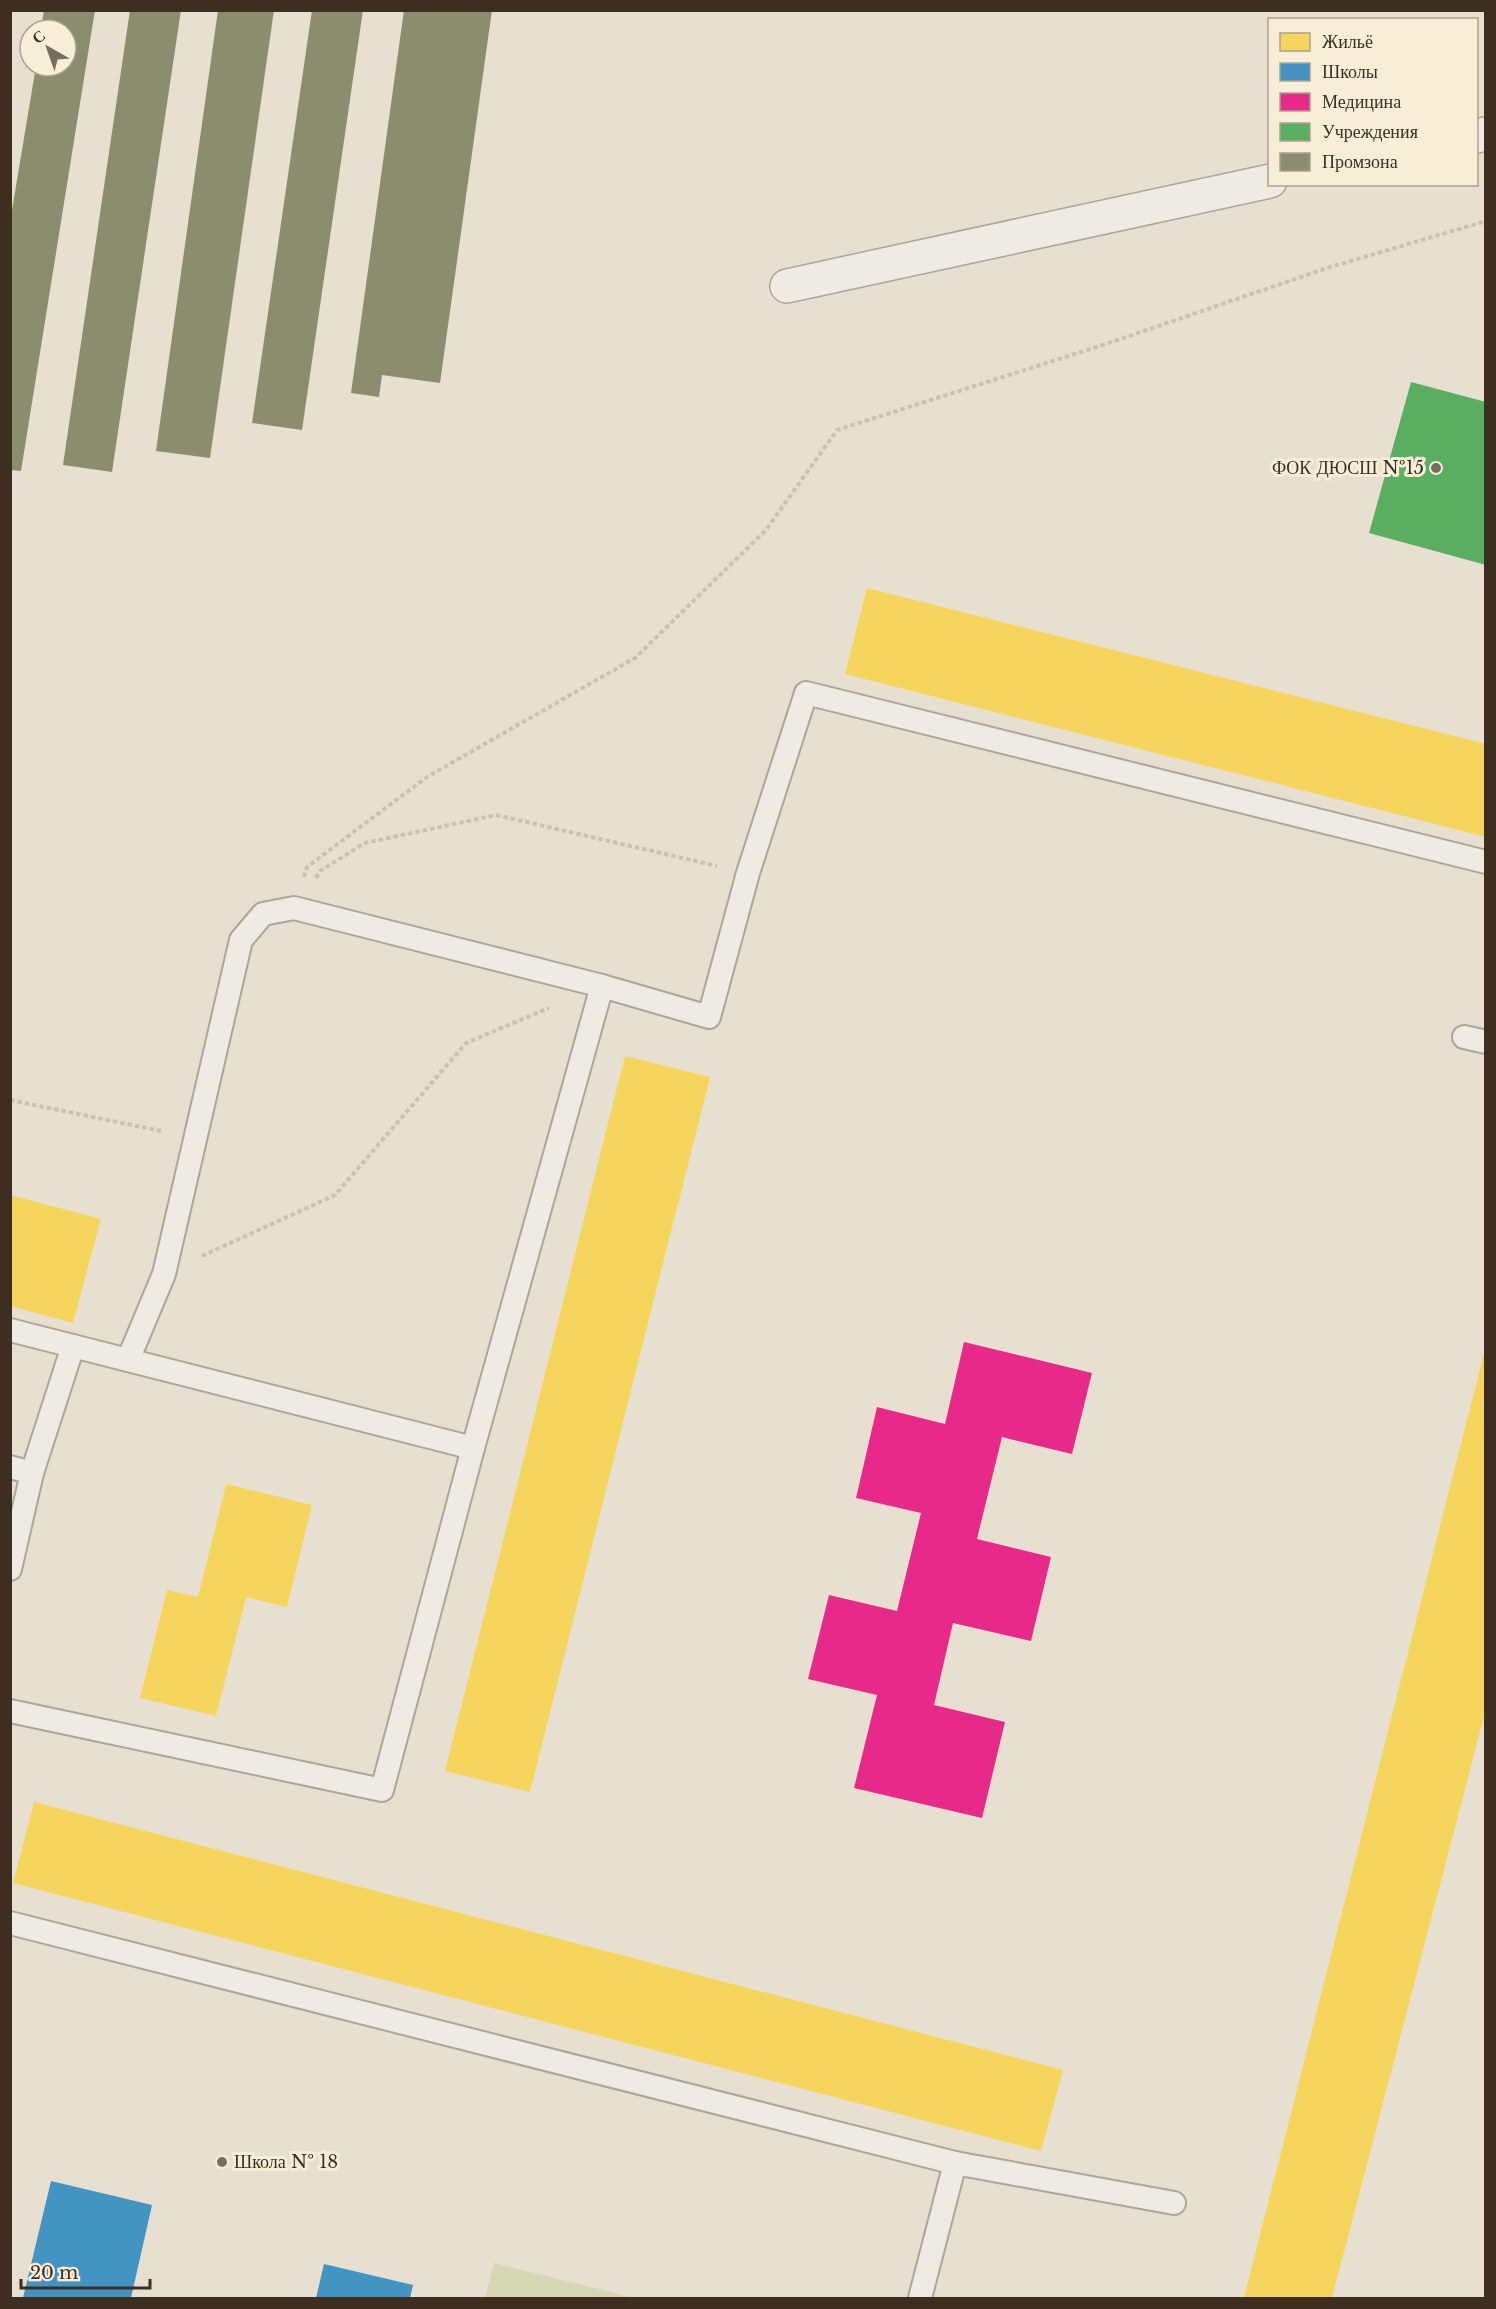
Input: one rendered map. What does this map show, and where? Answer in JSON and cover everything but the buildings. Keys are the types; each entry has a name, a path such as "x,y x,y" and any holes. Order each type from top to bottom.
{"street":[{"path":"787,286 1268,181"}],"lane":[{"path":"128,1360 164,1274 197,1139 241,940 263,914 294,908 602,986 709,1017 748,873 806,693 1485,862"},
{"path":"10,1711 382,1790 473,1448 602,986"},
{"path":"10,1330 473,1448"},
{"path":"10,1569 21,1470 73,1346"},
{"path":"10,1923 956,2163 1174,2203"},
{"path":"920,2298 956,2163"}],"path":[{"path":"294,908 307,867 427,777 635,658 766,530 837,430 1106,344 1327,268 1485,221"},
{"path":"294,908 320,872 365,843 496,815 748,873"},
{"path":"164,1274 335,1195 466,1043 602,986"},
{"path":"10,1100 197,1139"}],"green space":[{"path":"494,2263 635,2298 485,2298"}],"place":[{"name":"ФОК ДЮСШ №15","path":"1436,468"},
{"name":"Школа № 18","path":"222,2162"}]}
